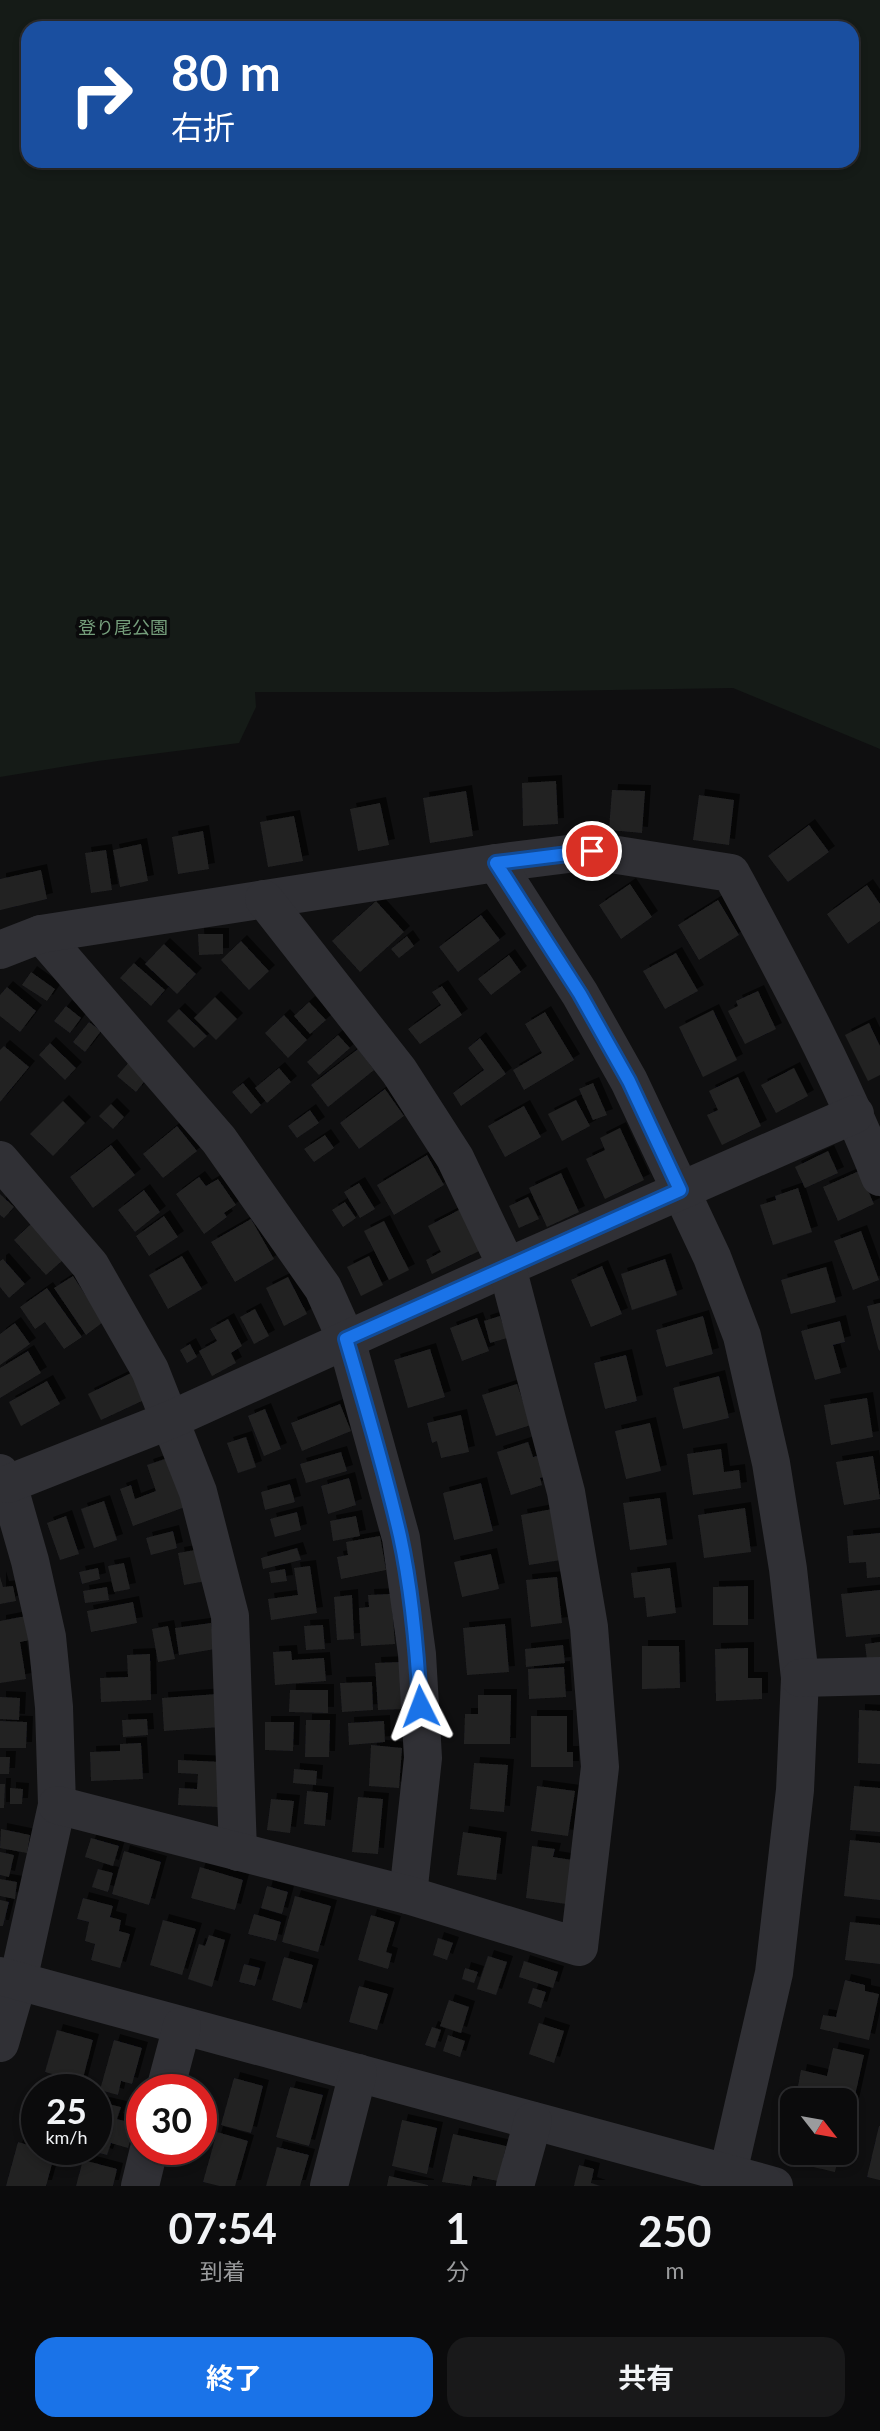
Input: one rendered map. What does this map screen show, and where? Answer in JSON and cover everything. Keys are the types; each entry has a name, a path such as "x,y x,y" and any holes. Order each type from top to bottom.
{"street":[{"path":"0,950 41,934 496,863 592,851 731,873 802,1004 855,1114 880,1177"},
{"path":"496,863 580,994 629,1081 712,1257 742,1336 771,1463 788,1569 800,1678 795,1790 774,1973 727,2179"},
{"path":"57,1805 408,1895 579,1947 600,1767 589,1627 566,1492 507,1267 455,1158 399,1071 264,899"},
{"path":"41,934 219,1140 323,1287 346,1339 401,1538 417,1654 423,1758 408,1895"},
{"path":"0,2043 9,1978 57,1805 54,1707 47,1637 30,1561 4,1478 170,1420 507,1267 855,1114"},
{"path":"0,1160 89,1265 150,1370 198,1492 230,1616 238,1852"},
{"path":"800,1678 880,1676"},
{"path":"9,1978 533,2121 727,2179 774,2186"},
{"path":"169,2074 182,2026"},
{"path":"329,2186 358,2073"},
{"path":"515,2186 533,2121"},
{"path":"140,2186 145,2165"}],"green space":[{"name":"登り尾公園","path":"0,0 880,0 880,749 733,688 255,692 256,707 239,743 0,777"}],"building":[{"path":"556,781 558,824 523,826 522,783"},
{"path":"612,790 645,791 642,833 609,830"},
{"path":"466,791 473,836 430,843 423,798"},
{"path":"699,795 734,800 729,845 693,840"},
{"path":"380,803 389,845 358,851 350,809"},
{"path":"294,816 303,861 268,867 260,822"},
{"path":"809,825 829,852 788,882 768,856"},
{"path":"203,831 209,869 178,874 172,837"},
{"path":"141,844 148,881 120,887 113,850"},
{"path":"106,850 112,890 91,893 85,853"},
{"path":"41,870 47,899 0,910 0,879"},
{"path":"630,884 652,917 621,939 599,905"},
{"path":"867,885 880,904 880,921 848,944 827,914"},
{"path":"718,900 739,935 699,960 678,925"},
{"path":"376,901 404,932 360,972 332,941"},
{"path":"481,915 500,940 458,972 439,947"},
{"path":"198,934 223,934 223,954 199,955"},
{"path":"407,936 414,946 399,958 391,949"},
{"path":"241,941 269,971 249,990 221,960"},
{"path":"164,944 196,974 177,994 145,964"},
{"path":"676,953 698,991 665,1009 643,971"},
{"path":"509,955 521,972 491,995 478,979"},
{"path":"134,963 165,990 151,1006 120,978"},
{"path":"31,972 55,989 47,1001 22,985"},
{"path":"442,986 462,1015 420,1044 408,1029 441,1005 432,992"},
{"path":"7,987 36,1011 20,1032 0,1016 0,995"},
{"path":"758,991 776,1029 745,1044 728,1011 738,1006 736,1001"},
{"path":"215,997 237,1019 216,1040 194,1018"},
{"path":"309,1002 326,1020 310,1034 294,1016"},
{"path":"66,1006 81,1018 70,1033 54,1021"},
{"path":"179,1009 207,1036 194,1048 167,1021"},
{"path":"713,1010 737,1060 703,1077 679,1027"},
{"path":"545,1012 574,1060 524,1090 513,1070 542,1053 525,1024"},
{"path":"284,1015 307,1040 288,1058 265,1033"},
{"path":"89,1022 101,1031 85,1052 73,1042"},
{"path":"869,1023 880,1046 880,1075 868,1081 845,1035"},
{"path":"338,1035 350,1048 319,1075 307,1062"},
{"path":"480,1038 506,1074 461,1106 453,1093 484,1070 468,1048"},
{"path":"50,1043 76,1068 65,1080 39,1055"},
{"path":"4,1046 29,1067 0,1102 0,1050"},
{"path":"358,1049 374,1070 328,1107 311,1085"},
{"path":"130,1061 148,1077 136,1092 117,1076"},
{"path":"279,1068 291,1082 267,1103 255,1088"},
{"path":"794,1068 808,1096 776,1113 761,1085"},
{"path":"738,1077 761,1126 722,1145 707,1115 718,1110 709,1091"},
{"path":"243,1083 261,1105 251,1114 232,1092"},
{"path":"593,1083 607,1115 593,1120 579,1089"},
{"path":"385,1089 404,1116 359,1149 340,1123"},
{"path":"576,1100 590,1126 562,1141 548,1114"},
{"path":"63,1101 85,1123 53,1156 30,1134"},
{"path":"111,1104 124,1117 113,1129 99,1116"},
{"path":"524,1106 541,1137 505,1157 488,1126"},
{"path":"310,1110 319,1123 297,1138 288,1126"},
{"path":"177,1126 197,1151 163,1178 143,1154"},
{"path":"620,1128 644,1180 605,1199 586,1159 605,1150 600,1138"},
{"path":"325,1135 334,1148 314,1162 304,1149"},
{"path":"111,1145 135,1175 93,1208 70,1177"},
{"path":"828,1151 838,1173 805,1188 795,1167"},
{"path":"427,1155 444,1185 394,1215 377,1185"},
{"path":"859,1171 874,1204 838,1221 823,1187"},
{"path":"561,1173 579,1212 547,1227 529,1188"},
{"path":"199,1177 206,1186 218,1179 236,1205 224,1213 227,1217 204,1234 176,1194"},
{"path":"359,1183 375,1209 360,1218 344,1192"},
{"path":"798,1188 812,1232 773,1245 760,1205"},
{"path":"144,1190 160,1212 135,1232 118,1210"},
{"path":"0,1194 14,1207 4,1218 0,1215"},
{"path":"528,1197 539,1219 519,1228 509,1206"},
{"path":"345,1202 356,1218 343,1227 332,1210"},
{"path":"461,1209 481,1250 432,1274 426,1260 441,1252 428,1226"},
{"path":"164,1216 178,1237 149,1256 136,1236"},
{"path":"251,1219 274,1259 235,1282 211,1242"},
{"path":"384,1221 409,1270 389,1280 364,1231"},
{"path":"32,1223 64,1259 46,1275 14,1240"},
{"path":"861,1231 879,1280 853,1290 834,1241"},
{"path":"182,1256 202,1289 168,1309 149,1275"},
{"path":"369,1256 383,1285 361,1296 347,1267"},
{"path":"3,1259 25,1284 9,1298 0,1287 0,1261"},
{"path":"665,1259 677,1295 632,1310 621,1274"},
{"path":"602,1266 622,1314 591,1327 571,1280"},
{"path":"826,1267 836,1302 791,1314 781,1280"},
{"path":"73,1276 103,1322 86,1335 54,1288"},
{"path":"288,1277 307,1314 284,1326 266,1288"},
{"path":"47,1288 82,1337 64,1349 45,1322 35,1329 20,1307"},
{"path":"880,1303 880,1350 879,1351 867,1306"},
{"path":"255,1309 269,1336 254,1344 240,1317"},
{"path":"500,1316 507,1338 490,1343 484,1321"},
{"path":"703,1316 713,1354 666,1367 656,1330"},
{"path":"477,1318 489,1351 462,1361 450,1328"},
{"path":"228,1319 242,1346 231,1353 236,1363 212,1376 199,1351 217,1341 210,1329"},
{"path":"840,1321 845,1342 833,1345 841,1373 815,1380 801,1331"},
{"path":"15,1323 30,1344 0,1365 0,1334"},
{"path":"190,1344 197,1357 187,1363 180,1350"},
{"path":"430,1349 445,1397 408,1408 394,1360"},
{"path":"28,1351 41,1373 0,1398 0,1368"},
{"path":"626,1355 637,1401 605,1409 594,1363"},
{"path":"131,1373 144,1400 101,1420 88,1394"},
{"path":"719,1376 729,1418 683,1429 673,1388"},
{"path":"47,1381 60,1404 21,1426 9,1402"},
{"path":"517,1384 531,1425 496,1436 482,1395"},
{"path":"867,1398 873,1437 831,1445 824,1405"},
{"path":"340,1404 351,1431 302,1451 291,1423"},
{"path":"265,1409 281,1449 264,1456 248,1416"},
{"path":"461,1415 469,1452 441,1458 437,1441 432,1443 427,1423"},
{"path":"650,1423 661,1471 626,1479 615,1431"},
{"path":"246,1437 256,1467 238,1473 227,1443"},
{"path":"528,1442 533,1457 541,1455 547,1476 540,1478 542,1485 511,1495 497,1452"},
{"path":"721,1449 724,1472 739,1470 741,1488 693,1495 687,1454"},
{"path":"341,1452 347,1471 306,1483 300,1464"},
{"path":"873,1456 880,1499 844,1505 836,1462"},
{"path":"168,1458 185,1507 133,1526 120,1489 131,1485 135,1499 156,1491 147,1465"},
{"path":"349,1478 356,1505 328,1514 321,1486"},
{"path":"481,1483 493,1531 454,1540 443,1493"},
{"path":"290,1484 295,1502 265,1510 261,1492"},
{"path":"660,1498 667,1545 630,1550 623,1503"},
{"path":"104,1501 117,1540 94,1548 81,1509"},
{"path":"745,1508 751,1552 704,1558 698,1515"},
{"path":"552,1509 561,1560 529,1565 521,1515"},
{"path":"297,1512 301,1530 275,1537 270,1519"},
{"path":"66,1516 79,1554 60,1560 47,1523"},
{"path":"356,1516 360,1536 333,1541 330,1521"},
{"path":"173,1531 177,1548 151,1555 146,1538"},
{"path":"880,1533 880,1577 867,1578 866,1562 849,1563 847,1536"},
{"path":"380,1536 386,1570 341,1579 337,1557 348,1555 346,1542"},
{"path":"297,1548 301,1560 263,1569 261,1558"},
{"path":"201,1549 206,1581 184,1585 178,1553"},
{"path":"491,1554 499,1589 462,1597 454,1562"},
{"path":"124,1563 130,1589 114,1592 108,1566"},
{"path":"310,1566 317,1613 271,1620 268,1599 298,1595 294,1568"},
{"path":"98,1568 100,1579 82,1584 79,1572"},
{"path":"670,1568 676,1613 647,1617 645,1597 634,1598 631,1573"},
{"path":"285,1569 287,1581 271,1583 269,1572"},
{"path":"0,1577 3,1587 13,1586 16,1601 0,1604"},
{"path":"557,1577 562,1623 531,1627 526,1580"},
{"path":"748,1586 748,1625 713,1625 713,1587"},
{"path":"107,1587 109,1600 85,1603 83,1591"},
{"path":"880,1590 880,1634 846,1637 841,1594"},
{"path":"391,1594 395,1644 361,1646 359,1608 369,1607 368,1595"},
{"path":"352,1595 354,1639 337,1640 334,1597"},
{"path":"133,1602 137,1623 91,1632 87,1611"},
{"path":"26,1616 30,1640 20,1642 26,1679 0,1683 0,1621"},
{"path":"211,1623 215,1649 179,1655 175,1628"},
{"path":"505,1624 509,1672 467,1675 463,1628"},
{"path":"323,1625 325,1649 306,1650 304,1626"},
{"path":"168,1626 175,1659 158,1662 152,1629"},
{"path":"880,1642 880,1658 867,1660 865,1644"},
{"path":"563,1645 565,1663 526,1667 525,1649"},
{"path":"642,1646 679,1646 680,1688 642,1689"},
{"path":"748,1648 748,1678 762,1678 762,1699 716,1701 715,1649"},
{"path":"291,1651 292,1660 324,1658 326,1681 275,1685 273,1652"},
{"path":"150,1654 151,1700 101,1702 100,1678 128,1677 127,1655"},
{"path":"401,1662 404,1709 378,1710 375,1663"},
{"path":"564,1667 566,1697 529,1699 528,1669"},
{"path":"372,1682 373,1710 342,1712 340,1683"},
{"path":"290,1690 328,1690 328,1713 289,1712"},
{"path":"218,1694 220,1727 164,1731 162,1698"},
{"path":"478,1695 511,1695 510,1744 464,1744 465,1714 478,1714"},
{"path":"0,1697 20,1698 19,1720 0,1719"},
{"path":"859,1710 880,1711 880,1764 858,1763"},
{"path":"531,1716 567,1716 567,1752 573,1752 573,1767 531,1767"},
{"path":"147,1719 148,1735 123,1737 122,1720"},
{"path":"306,1720 330,1720 329,1757 305,1757"},
{"path":"0,1721 27,1722 26,1748 0,1748"},
{"path":"384,1721 385,1742 349,1745 348,1723"},
{"path":"265,1722 294,1722 293,1751 265,1750"},
{"path":"141,1743 143,1779 91,1781 90,1752 120,1751 120,1744"},
{"path":"371,1745 402,1748 399,1788 369,1786"},
{"path":"0,1757 10,1757 9,1774 0,1774"},
{"path":"178,1760 222,1762 219,1807 178,1805 179,1788 197,1789 198,1774 178,1773"},
{"path":"474,1763 508,1765 504,1812 470,1809"},
{"path":"294,1769 317,1771 316,1785 293,1783"},
{"path":"0,1784 5,1784 4,1808 0,1808"},
{"path":"537,1786 575,1791 568,1836 531,1831"},
{"path":"854,1786 880,1788 880,1832 850,1830"},
{"path":"10,1788 23,1789 22,1804 10,1804"},
{"path":"307,1791 328,1793 325,1826 304,1824"},
{"path":"358,1797 383,1799 378,1854 352,1852"},
{"path":"271,1799 294,1801 290,1833 267,1830"},
{"path":"1,1829 30,1835 27,1853 0,1848"},
{"path":"463,1832 501,1838 496,1880 457,1875"},
{"path":"91,1838 119,1846 113,1866 85,1857"},
{"path":"850,1840 880,1843 880,1900 844,1896"},
{"path":"532,1846 555,1849 553,1857 572,1860 566,1904 526,1898"},
{"path":"124,1851 161,1862 149,1905 112,1894"},
{"path":"0,1852 14,1855 9,1877 0,1875"},
{"path":"200,1867 243,1880 235,1910 191,1898"},
{"path":"98,1869 113,1873 108,1892 92,1887"},
{"path":"0,1879 17,1882 15,1899 0,1896"},
{"path":"267,1886 288,1892 282,1914 261,1908"},
{"path":"295,1896 331,1906 318,1952 282,1942"},
{"path":"83,1898 113,1906 110,1917 121,1920 119,1931 130,1934 120,1968 91,1960 95,1944 85,1941 89,1922 77,1919"},
{"path":"0,1900 9,1902 3,1926 0,1926"},
{"path":"254,1914 281,1922 276,1941 248,1934"},
{"path":"371,1915 395,1922 386,1952 392,1954 388,1969 358,1960"},
{"path":"163,1920 196,1929 182,1975 150,1965"},
{"path":"850,1922 880,1925 880,1964 845,1960"},
{"path":"209,1935 225,1940 212,1987 188,1979 199,1944 205,1946"},
{"path":"438,1938 453,1943 447,1960 433,1955"},
{"path":"488,1956 507,1962 496,1995 477,1989"},
{"path":"284,1957 313,1965 301,2009 272,2000"},
{"path":"524,1961 558,1972 553,1988 519,1977"},
{"path":"244,1964 260,1968 255,1986 239,1982"},
{"path":"465,1968 478,1972 474,1983 462,1979"},
{"path":"845,1980 865,1985 865,1991 879,1994 869,2040 820,2029 823,2015 836,2017"},
{"path":"359,1986 388,1994 377,2030 349,2022"},
{"path":"533,1988 546,1992 541,2008 528,2003"},
{"path":"449,2000 469,2007 461,2033 440,2026"},
{"path":"539,2023 564,2031 554,2063 529,2054"},
{"path":"432,2027 441,2030 435,2048 425,2045"},
{"path":"57,2030 93,2040 84,2074 45,2072"},
{"path":"448,2035 465,2041 460,2057 443,2051"},
{"path":"114,2040 142,2048 135,2074 126,2074 126,2082 121,2081 118,2095 112,2093 112,2074 104,2074"},
{"path":"833,2048 864,2055 857,2088 798,2088 801,2070 827,2076"},
{"path":"234,2078 263,2086 251,2133 221,2125"},
{"path":"290,2087 323,2095 309,2146 276,2137"},
{"path":"112,2105 121,2107 117,2119 126,2122 126,2147 112,2143"},
{"path":"402,2120 437,2128 427,2174 392,2166"},
{"path":"880,2126 880,2180 867,2177"},
{"path":"217,2132 248,2141 235,2186 203,2182 208,2165 217,2165"},
{"path":"453,2134 506,2146 498,2181 473,2176 471,2186 442,2182"},
{"path":"18,2142 21,2143 21,2165 52,2165 46,2186 6,2186"},
{"path":"277,2147 309,2155 300,2186 266,2186"},
{"path":"82,2165 102,2165 117,2169 113,2186 76,2186"},
{"path":"579,2165 594,2169 591,2183 600,2186 574,2186"},
{"path":"805,2165 836,2165 835,2172"},
{"path":"389,2176 428,2185 428,2186 387,2186"}],"route":[{"path":"420,1706 417,1654 401,1538 346,1339 680,1190 629,1081 580,994 496,863 592,851"}]}
